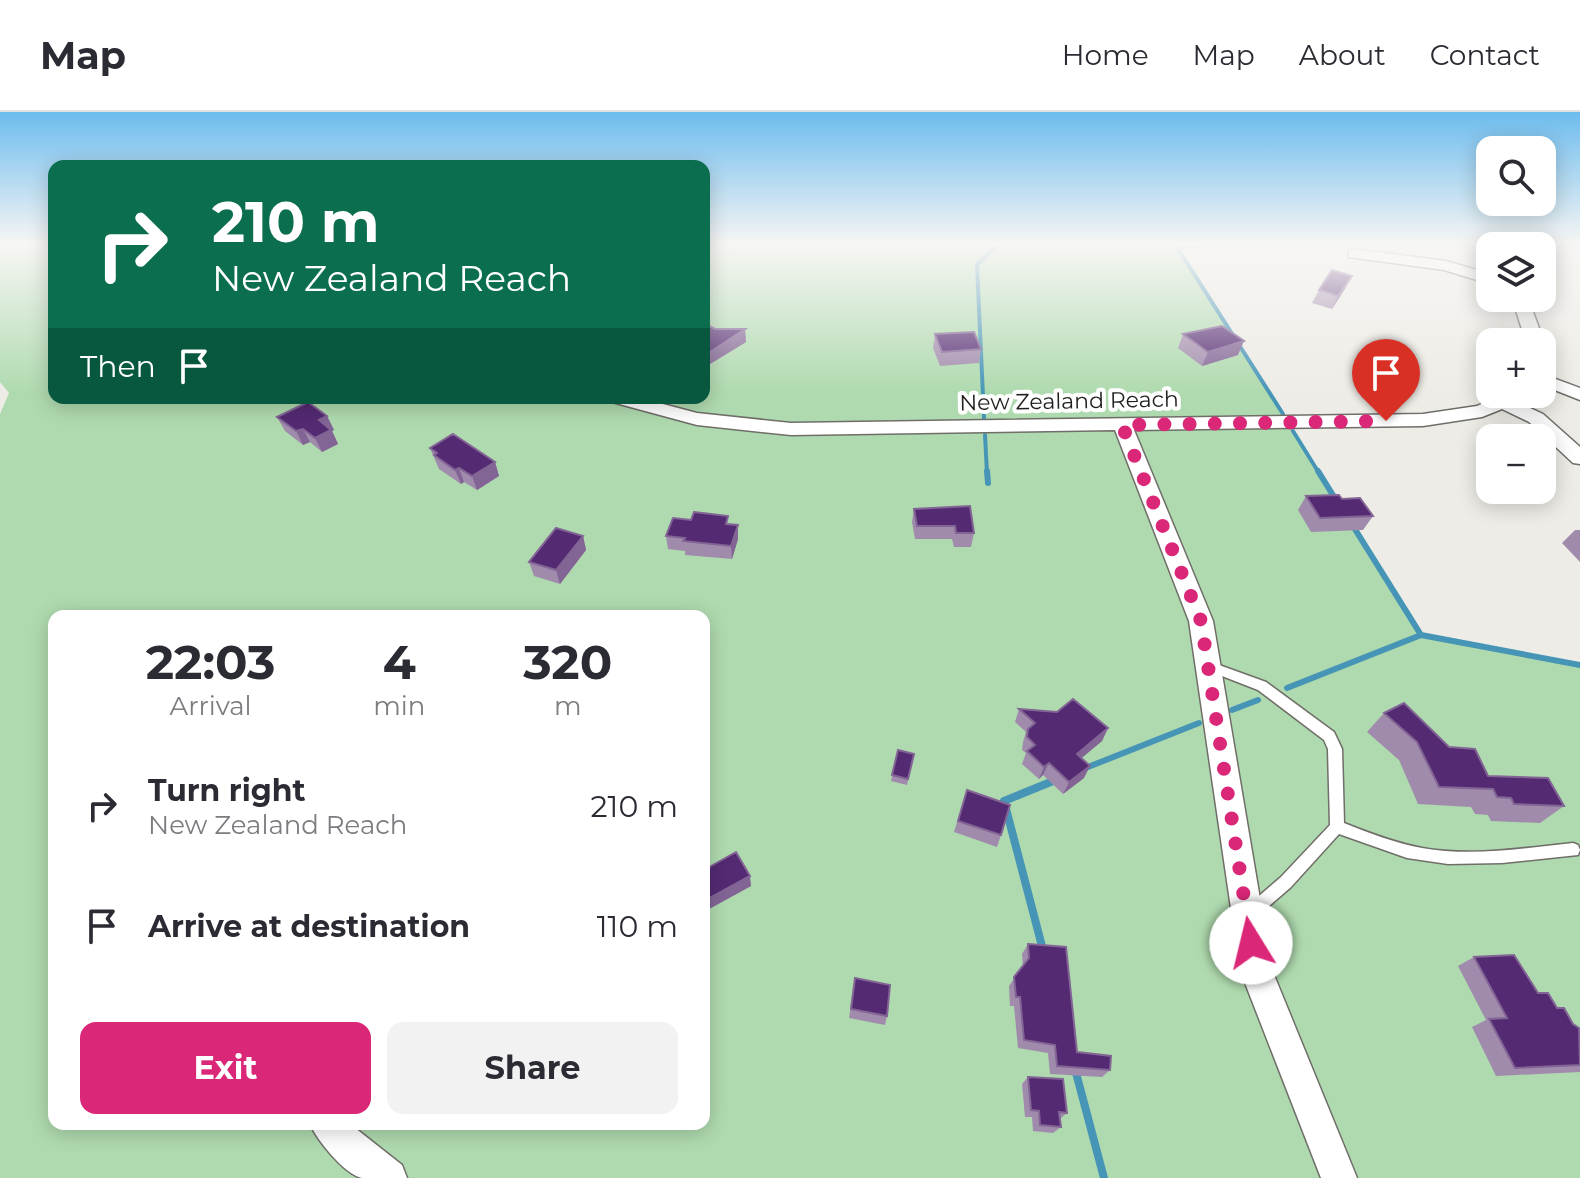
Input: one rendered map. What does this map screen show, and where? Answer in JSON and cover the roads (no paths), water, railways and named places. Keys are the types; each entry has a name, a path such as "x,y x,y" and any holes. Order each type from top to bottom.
{"street":[{"path":"1556,385 1580,394"},
{"name":"New Zealand Reach","path":"641,404 697,419 756,427 1446,419 1481,408"},
{"path":"1524,408 1580,458"},
{"path":"1122,425 1201,621 1256,970 1339,1178"},
{"path":"332,1130 346,1145 389,1178"}],"lane":[{"path":"1208,666 1262,686 1329,736 1335,749 1337,827 1286,882 1247,916"},
{"path":"1337,827 1373,841 1434,856 1494,857 1573,850"}],"waterway":[{"path":"978,294 984,418"},
{"path":"1207,294 1283,414"},
{"path":"1293,431 1319,473"},
{"path":"985,435 987,473"},
{"path":"987,471 988,483"},
{"path":"1318,471 1336,500"},
{"path":"1353,526 1421,635"},
{"path":"1287,688 1421,635"},
{"path":"1421,635 1580,665"},
{"path":"1232,710 1258,700"},
{"path":"1083,769 1199,723"},
{"path":"1043,950 1004,801 1058,779"},
{"path":"1075,1069 1104,1178"}]}
